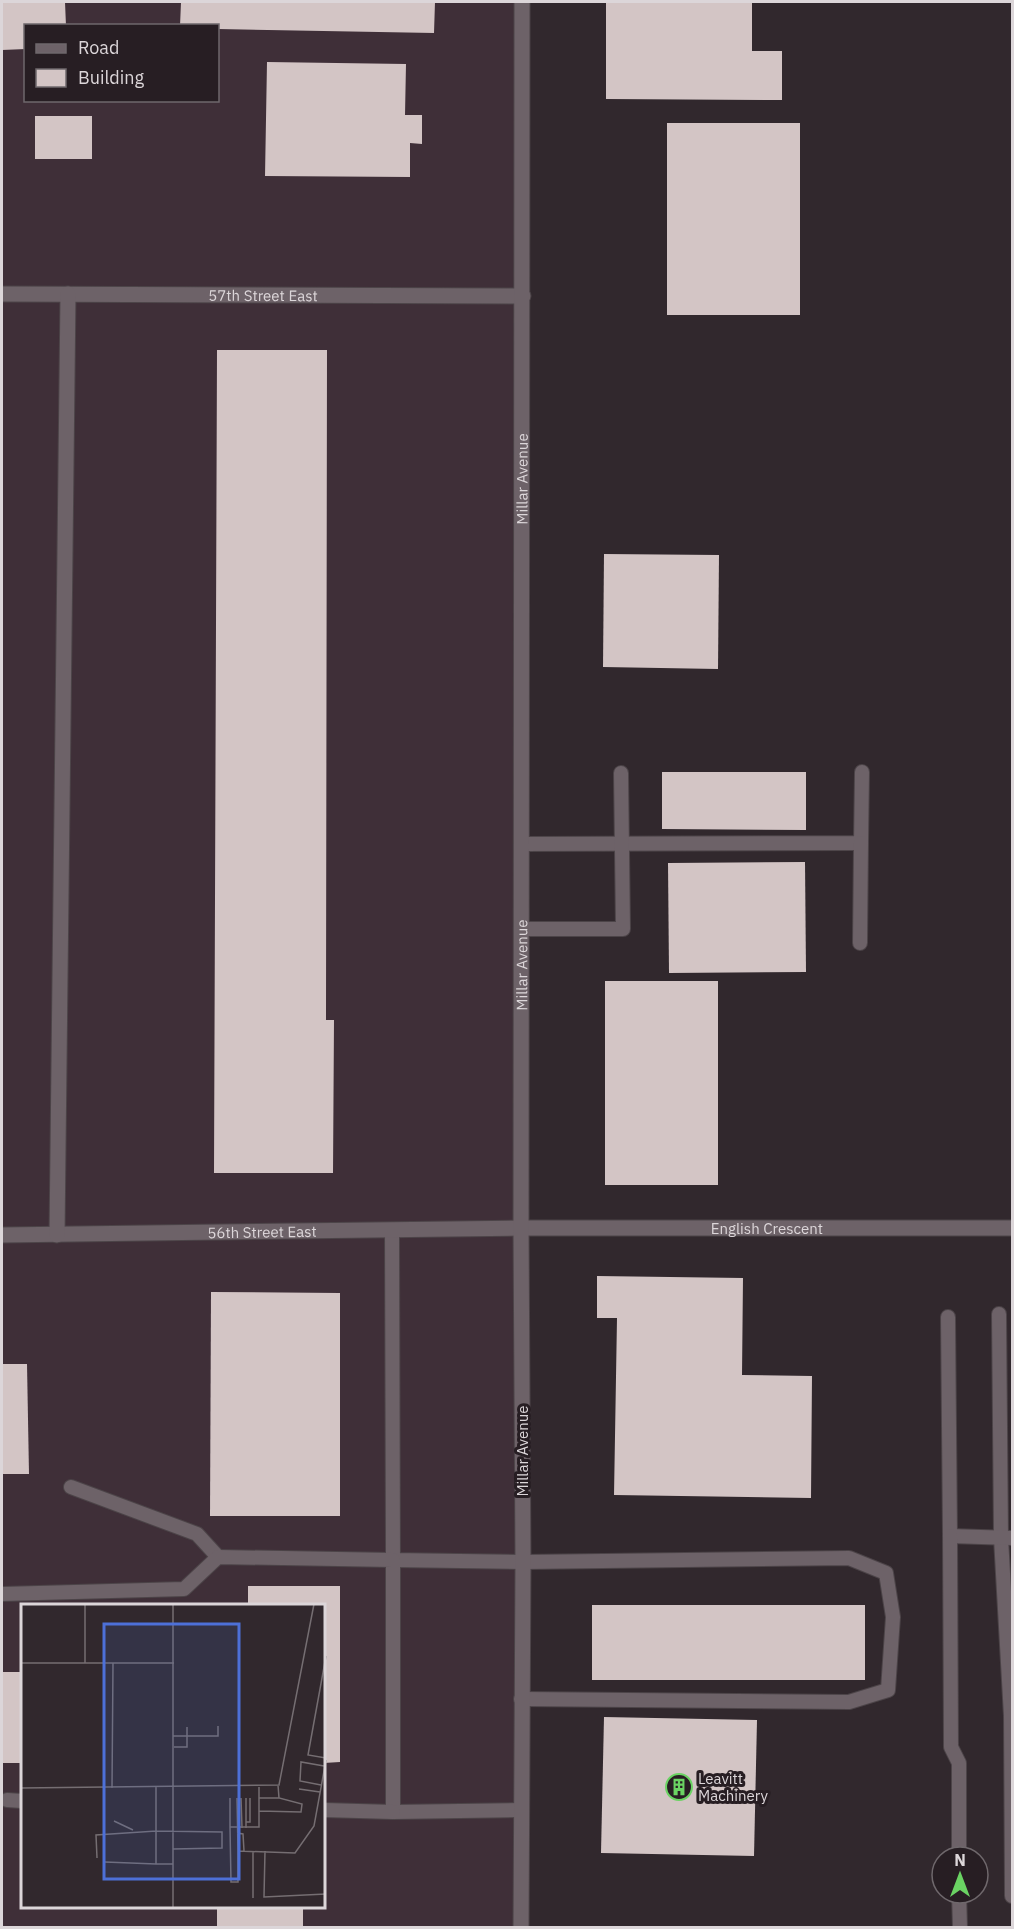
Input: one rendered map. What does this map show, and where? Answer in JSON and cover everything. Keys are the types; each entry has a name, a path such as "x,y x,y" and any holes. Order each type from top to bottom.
{"street":[{"name":"Millar Avenue","path":"521,1928 523,1562 522,2"},
{"name":"57th Street East","path":"2,294 523,296"},
{"path":"57,1235 68,294"},
{"name":"56th Street East","path":"2,1235 521,1228"},
{"name":"English Crescent","path":"521,1228 1012,1228"}],"lane":[{"path":"860,943 861,772"},
{"path":"522,928 622,929 621,773"},
{"path":"522,844 861,843"},
{"path":"392,1230 393,1812"},
{"path":"999,1314 1012,1716 1012,1896"},
{"path":"948,1317 951,1747 958,1763 959,1845"},
{"path":"70,1487 197,1534 218,1557"},
{"path":"950,1536 1007,1538"},
{"path":"2,1594 184,1589 218,1557 523,1562 849,1558 886,1574 893,1617 888,1690 849,1702 521,1700"},
{"path":"7,1800 21,1801"},
{"path":"326,1810 393,1812 521,1810"},
{"path":"959,1905 960,1928"}],"shaded area":[{"path":"2,2 522,2 521,1927 2,1928"}],"building":[{"path":"2,2 65,2 66,24 24,24 24,49 2,50"},
{"path":"181,2 435,2 434,33 219,29 219,24 180,24"},
{"path":"606,2 752,2 752,51 782,51 782,100 606,99"},
{"path":"267,62 406,64 405,115 422,115 422,144 410,143 410,177 265,176"},
{"path":"35,116 92,116 92,159 35,159"},
{"path":"667,123 800,123 800,315 667,315"},
{"path":"217,350 327,350 326,1020 334,1020 333,1173 214,1173"},
{"path":"604,554 719,555 718,669 603,667"},
{"path":"662,772 806,772 806,830 662,829"},
{"path":"805,862 806,972 669,973 668,863"},
{"path":"605,981 718,981 718,1185 605,1185"},
{"path":"597,1276 743,1278 742,1375 812,1376 811,1498 614,1495 617,1318 597,1318"},
{"path":"211,1292 340,1293 340,1516 210,1516"},
{"path":"2,1364 27,1364 29,1474 2,1474"},
{"path":"248,1586 340,1586 340,1762 326,1763 326,1604 248,1604"},
{"path":"592,1605 865,1605 865,1680 592,1680"},
{"path":"2,1672 21,1672 21,1763 2,1763"},
{"name":"Leavitt Machinery","path":"604,1717 757,1720 754,1856 601,1853"},
{"path":"217,1908 303,1908 303,1928 217,1928"}],"place":[{"name":"Leavitt Machinery","path":"679,1787"}]}
